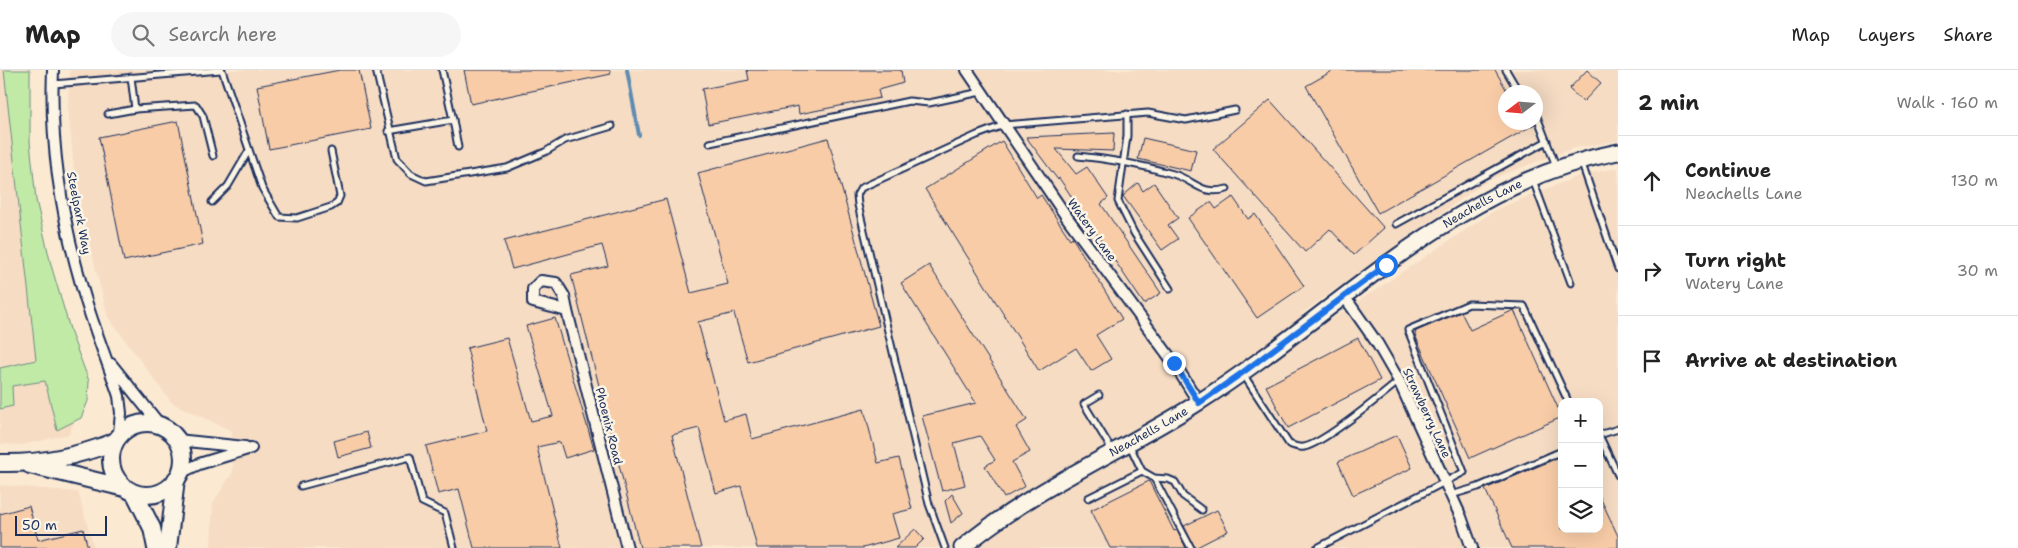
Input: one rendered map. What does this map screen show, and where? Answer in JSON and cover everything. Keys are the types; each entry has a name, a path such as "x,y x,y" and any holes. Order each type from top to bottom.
{"main road":[{"path":"23,464 85,452 116,438 131,425 145,422 160,424 172,432 182,452 182,464 177,477 168,548"},
{"path":"116,438 111,452 112,465 117,479 130,491 152,528 156,548"},
{"path":"0,463 23,464 149,496 165,490 177,477"}],"street":[{"name":"Steelpark Way","path":"53,70 56,151 64,208 80,280 119,396 121,413 116,438"},
{"name":"Watery Lane","path":"967,70 1004,125 1174,363 1199,403"},
{"name":"Neachells Lane","path":"969,546 1020,506 1199,403 1344,296 1462,213 1532,178 1581,161 1618,152"},
{"name":"Strawberry Lane","path":"1344,296 1377,343 1399,381 1451,495 1472,548"},
{"name":"Phoenix Road","path":"567,311 627,548"},
{"name":"Steelpark Way","path":"106,357 160,424"},
{"path":"177,440 251,448 199,464 177,477"}],"lane":[{"path":"53,84 222,70 248,152 268,200 275,212 284,219 297,218 331,207 337,203 340,196 330,151"},
{"path":"376,70 393,149 404,168 411,174 426,180 507,168 545,152 564,140 612,126"},
{"path":"442,70 458,148"},
{"path":"1506,70 1515,85"},
{"path":"132,78 135,109"},
{"path":"710,143 909,101 928,103 981,92"},
{"path":"108,114 135,109 196,105 201,111 213,156"},
{"path":"945,548 929,504 857,195 862,188 976,135 1004,125 1148,113 1186,120 1235,110"},
{"path":"1127,114 1127,136 1118,201 1134,233 1170,289"},
{"path":"388,130 453,120"},
{"path":"1543,130 1557,169"},
{"path":"1396,224 1547,140"},
{"path":"212,202 228,186 248,152"},
{"path":"1078,156 1122,162 1175,174 1206,191 1227,189"},
{"path":"1581,161 1618,269"},
{"path":"1532,178 1571,283"},
{"path":"1317,548 1464,472 1408,330 1469,304 1524,306 1567,398"},
{"path":"1242,373 1289,444 1296,447 1312,444 1372,404 1399,381"},
{"path":"1099,395 1084,404 1113,452"},
{"path":"1618,429 1599,435 1618,475"},
{"path":"1129,444 1142,471 1154,478 1168,479 1175,482 1183,496 1202,510"},
{"path":"1451,495 1478,487 1558,453"},
{"path":"301,486 410,457 422,502 445,513 454,548"},
{"path":"1088,498 1142,471"},
{"path":"1154,478 1191,548"}],"shaded area":[{"path":"0,70 14,70 24,168 86,391 69,434 22,445 0,444"},
{"path":"70,70 1618,70 1618,141 1574,148 1488,180 1301,314 1315,330 1497,209 1581,175 1618,168 1618,548 211,548 213,503 233,472 232,431 172,403 108,317 76,190 68,106"},
{"path":"0,485 78,492 94,548 0,548"}],"green space":[{"path":"4,70 30,70 30,142 36,200 51,265 72,336 89,381 88,401 81,418 57,430 45,381 12,386 13,406 0,409 0,368 36,360"}],"building":[{"path":"340,70 359,70 371,129 269,149 257,86"},
{"path":"464,70 610,70 611,74 471,104"},
{"path":"747,70 901,70 903,83 878,90 880,98 799,114 798,106 708,124 702,89 749,80"},
{"path":"1334,70 1495,70 1504,85 1498,85 1498,130 1524,130 1378,213 1306,86"},
{"path":"1587,70 1601,83 1583,102 1569,89"},
{"path":"1270,100 1384,228 1354,255 1330,229 1305,252 1213,149"},
{"path":"178,121 203,244 124,261 99,137"},
{"path":"1114,133 1113,151 1056,149 1076,174 1087,167 1108,198 1101,204 1161,293 1144,304 1059,178 1058,180 1026,137"},
{"path":"828,138 879,326 748,362 734,313 698,322 724,420 746,414 752,439 864,409 878,463 899,458 912,509 892,514 899,538 863,548 757,548 741,486 716,493 699,428 672,435 701,548 640,548 571,275 608,266 602,245 512,269 504,241 666,199 691,293 728,284 698,173"},
{"path":"1143,138 1196,150 1191,171 1138,159"},
{"path":"1002,141 1037,198 1041,195 1070,239 1072,237 1122,319 1096,335 1111,359 1091,371 1076,348 1039,371 925,189"},
{"path":"1138,183 1143,191 1154,183 1178,218 1168,225 1178,239 1162,250 1123,196"},
{"path":"1233,197 1248,219 1255,214 1304,286 1257,318 1188,218 1211,202 1216,209"},
{"path":"929,265 1027,420 1016,427 1030,452 1012,462 1025,486 1004,498 985,466 995,460 980,436 954,443 965,485 942,491 922,416 976,403 901,283"},
{"path":"1514,310 1558,408 1558,419 1470,458 1415,335 1416,331 1461,312 1470,330"},
{"path":"555,318 594,449 565,458 560,442 537,447 562,548 474,548 459,489 438,494 426,446 487,431 467,348 507,338 531,421 553,416 526,326"},
{"path":"1358,338 1380,380 1288,428 1266,386"},
{"path":"367,432 371,448 338,457 334,441"},
{"path":"1397,435 1412,468 1353,495 1338,462"},
{"path":"1558,458 1558,533 1603,533 1603,504 1618,536 1618,548 1512,548 1485,489"},
{"path":"1149,481 1174,531 1177,530 1186,548 1110,548 1091,510"},
{"path":"952,494 963,513 951,523 945,501"},
{"path":"29,506 38,540 83,529 88,548 0,548 0,514"},
{"path":"1217,510 1228,531 1195,548 1184,526"},
{"path":"915,529 924,539 915,548 895,548"}],"waterway":[{"path":"627,70 639,135"}],"route":[{"path":"1174,363 1199,403 1386,265"}]}
